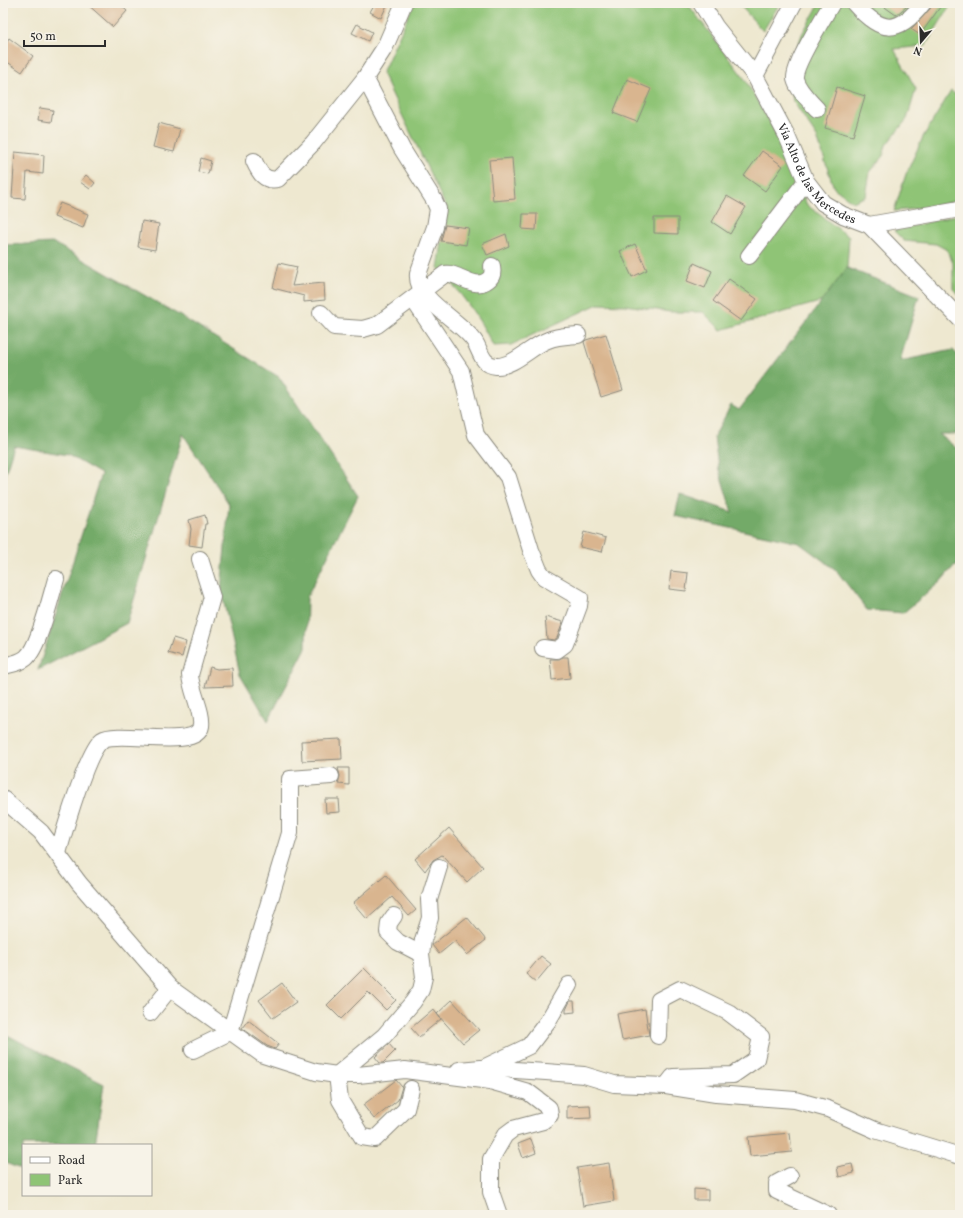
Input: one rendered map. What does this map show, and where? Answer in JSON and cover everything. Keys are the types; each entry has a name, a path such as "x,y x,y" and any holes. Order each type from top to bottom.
{"street":[{"path":"254,161 262,176 271,180 278,178 313,143 365,78 385,47 404,3"},
{"name":"Vía Alto de las Mercedes","path":"701,3 715,26 755,76 786,134 806,181 823,203 843,215 869,225 960,319"},
{"path":"755,76 794,3"},
{"path":"817,109 806,98 795,79 801,58 832,3"},
{"path":"854,3 871,21 881,25 890,26 906,22 923,3"},
{"path":"365,78 402,149 434,200 438,210 436,223 418,274 418,296 462,371 476,436 508,477 531,550 539,570 544,577 580,598 579,606 565,644 557,650 544,648"},
{"path":"749,256 806,181"},
{"path":"869,225 960,209"},
{"path":"321,313 334,327 363,329 377,325 418,296 445,274 451,274 471,282 486,282 491,277 493,271 492,266"},
{"path":"418,296 467,332 476,343 480,356 492,365 504,365 549,339 578,335"},
{"path":"58,853 86,768 99,743 110,736 179,738 196,733 201,726 200,716 190,683 190,675 212,597 200,559"},
{"path":"3,666 19,662 30,655 44,620 56,578"},
{"path":"193,1050 230,1032 290,833 290,779 331,776"},
{"path":"3,800 42,832 79,883 170,988 263,1055 284,1063 316,1072 337,1075 358,1075 405,1070 490,1081 528,1092 549,1108 550,1115 543,1121 513,1129 505,1135 491,1159 491,1192 499,1215"},
{"path":"337,1075 384,1036 413,1002 421,990 424,977 421,954 423,940 430,918 429,900 440,867"},
{"path":"394,916 389,924 388,932 398,942 421,954"},
{"path":"481,1068 529,1046 548,1021 569,985"},
{"path":"150,1013 170,988"},
{"path":"658,1036 659,1000 680,989 728,1012 761,1037 756,1059 733,1075 673,1077 666,1086"},
{"path":"428,1073 481,1068 584,1075 614,1084 666,1086 716,1094 795,1100 828,1109 875,1130 960,1156"},
{"path":"337,1075 340,1100 362,1137 376,1139 406,1109 411,1089"},
{"path":"790,1176 777,1182 777,1192 828,1215"}],"green space":[{"path":"414,3 687,3 744,78 772,126 807,205 849,237 847,268 823,301 721,330 703,312 670,312 626,305 598,304 511,345 493,346 482,325 468,305 438,268 447,209 382,73"},
{"path":"738,3 780,3 763,31"},
{"path":"820,3 952,3 925,46 894,49 916,89 907,119 886,145 883,157 870,172 866,196 853,202 834,188 817,137 793,101 789,71 802,34"},
{"path":"951,91 960,98 960,200 924,208 894,211 906,174 923,137"},
{"path":"960,214 960,295 953,289 953,263 947,250 936,244 904,241 894,231"},
{"path":"54,243 177,314 279,377 358,496 307,597 306,648 268,721 240,674 221,590 229,504 183,434 127,623 38,670 101,474 68,455 14,446 3,480 3,245"},
{"path":"847,268 919,296 900,361 953,350 960,357 960,434 939,434 960,451 960,566 955,565 940,582 903,613 867,610 836,570 799,543 675,516 680,494 732,512 718,467 714,437 731,405 739,410"},
{"path":"3,1033 104,1084 95,1144 22,1144 22,1170 3,1162"}],"building":[{"path":"86,3 118,3 127,11 113,27"},
{"path":"375,3 388,3 381,18 370,12"},
{"path":"879,3 911,3 896,15"},
{"path":"932,3 943,3 920,35 911,29 930,9"},
{"path":"357,24 372,32 368,41 352,33"},
{"path":"9,38 33,56 22,72 3,59 3,47"},
{"path":"627,79 651,89 637,122 613,113"},
{"path":"837,87 865,96 853,136 825,128"},
{"path":"40,108 53,110 51,122 38,120"},
{"path":"159,123 180,129 174,152 153,147"},
{"path":"762,151 783,166 765,191 744,176"},
{"path":"15,152 44,155 43,174 27,172 25,199 12,198"},
{"path":"201,158 211,161 208,174 198,172"},
{"path":"512,158 515,199 493,201 489,160"},
{"path":"86,175 95,183 90,189 80,182"},
{"path":"727,196 746,207 730,234 712,222"},
{"path":"60,203 88,214 83,228 54,217"},
{"path":"523,214 537,214 536,230 522,229"},
{"path":"654,218 678,218 678,234 654,233"},
{"path":"142,221 159,224 155,250 138,247"},
{"path":"445,225 469,228 466,245 441,241"},
{"path":"506,234 509,246 487,255 482,244"},
{"path":"635,244 647,270 632,277 620,251"},
{"path":"279,263 297,267 292,286 324,283 325,300 304,302 304,296 273,288"},
{"path":"694,263 712,271 705,288 687,281"},
{"path":"729,279 757,299 741,321 713,301"},
{"path":"606,334 623,390 601,397 584,342"},
{"path":"205,515 207,524 205,524 202,547 189,545 191,529 189,520"},
{"path":"584,532 606,538 602,552 580,547"},
{"path":"671,571 688,573 686,591 669,589"},
{"path":"545,617 563,622 557,638 554,640 547,639"},
{"path":"173,638 186,642 182,657 168,653"},
{"path":"568,657 570,678 552,680 550,659 559,659"},
{"path":"210,667 217,669 232,668 233,686 205,687"},
{"path":"341,739 342,759 302,761 301,741"},
{"path":"338,768 349,768 349,785 338,784 340,776"},
{"path":"325,799 339,799 340,812 326,813"},
{"path":"449,828 483,867 467,882 442,855 433,860 425,871 415,859"},
{"path":"386,875 416,910 409,916 392,897 367,919 353,903"},
{"path":"467,917 486,940 467,955 455,941 439,954 432,945"},
{"path":"541,956 551,964 536,982 526,974"},
{"path":"364,968 396,1000 386,1010 368,992 341,1019 327,1005"},
{"path":"282,983 296,1002 273,1018 259,1000"},
{"path":"452,1000 479,1030 463,1043 437,1014"},
{"path":"570,1001 574,1001 575,1012 566,1013 566,1010"},
{"path":"433,1009 441,1019 419,1037 411,1028"},
{"path":"645,1009 649,1035 622,1040 617,1014"},
{"path":"248,1020 279,1044 275,1049 267,1046 242,1028"},
{"path":"389,1044 395,1051 383,1063 380,1063 375,1057"},
{"path":"396,1080 402,1087 398,1100 374,1119 363,1105"},
{"path":"590,1105 591,1118 567,1119 567,1106"},
{"path":"790,1133 792,1152 750,1156 748,1137"},
{"path":"531,1139 536,1153 523,1158 518,1144"},
{"path":"609,1163 614,1201 583,1206 577,1168"},
{"path":"852,1164 854,1173 839,1177 837,1167"},
{"path":"694,1189 708,1190 708,1200 694,1200"}]}
